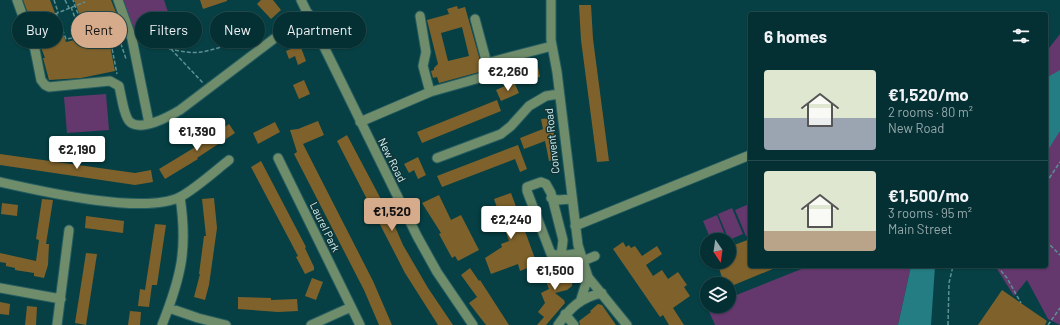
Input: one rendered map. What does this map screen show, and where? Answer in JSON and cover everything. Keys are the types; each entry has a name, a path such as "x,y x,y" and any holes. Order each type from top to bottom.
{"street":[{"path":"17,0 35,50 41,80 45,85 49,87 110,81 120,86 127,117 131,123 136,124 161,120 180,110 273,39"},
{"path":"118,0 132,39 149,123"},
{"name":"New Road","path":"301,0 307,12"},
{"name":"Convent Road","path":"551,0 552,46 571,199 581,257 588,277"},
{"path":"420,16 426,52 423,66 430,92"},
{"path":"360,122 430,92 490,75 475,19"},
{"path":"487,63 552,46"},
{"name":"New Road","path":"325,48 360,122 437,272 473,325"},
{"path":"437,158 501,134 511,126 529,106 546,96 559,94"},
{"path":"575,226 748,155"},
{"name":"Laurel Park","path":"278,158 360,325"},
{"path":"0,182 47,192 138,205 180,197 229,160"},
{"path":"561,256 563,240 546,184 533,184 527,188 527,192 551,254 561,256 581,257 595,256"},
{"path":"162,325 176,288 184,254 183,218 180,197"},
{"path":"551,198 558,200 571,199"},
{"path":"57,325 69,230"},
{"path":"588,277 626,325"},
{"path":"581,299 588,277"},
{"path":"0,288 61,299"},
{"path":"558,325 565,314 581,299 602,293"},
{"path":"310,325 351,307"},
{"path":"169,308 198,318 226,325"},
{"path":"565,314 574,325"}],"path":[{"path":"54,0 57,12"},
{"path":"65,0 72,12"},
{"path":"63,30 66,39 86,36 73,0"},
{"path":"60,12 85,2"},
{"path":"127,40 132,39 171,49 200,53 251,37 273,35"},
{"path":"111,48 120,86"},
{"path":"122,48 126,59"},
{"path":"171,49 209,89"},
{"path":"1048,180 1060,162"},
{"path":"1048,243 1060,255"},
{"path":"948,325 949,283 953,268"},
{"path":"999,268 1007,278 1021,303"},
{"path":"1048,325 1060,308"}],"shaded area":[{"path":"123,0 164,0 168,12 135,12 134,33"},
{"path":"1060,34 1060,325 1048,319 1027,280 1014,296 995,268 1048,268 1048,49"},
{"path":"106,94 109,130 67,133 64,97"},
{"path":"748,204 748,236 746,236 735,210"},
{"path":"732,208 743,234 736,237 736,233 726,233 718,214"},
{"path":"717,215 724,233 708,233 703,221"},
{"path":"804,268 911,268 898,325 715,325 710,313 736,313 736,295"}],"water":[{"path":"1060,70 1060,131 1048,150 1048,77"},
{"path":"911,268 935,268 931,325 898,325"}],"building":[{"path":"23,0 50,0 55,12 28,12"},
{"path":"74,0 111,0 116,12 79,12"},
{"path":"200,0 227,0 227,1 203,9"},
{"path":"261,0 273,0 281,10 279,12 273,12 273,17 271,19 257,4"},
{"path":"579,5 591,5 593,39 609,161 597,162 581,40"},
{"path":"457,6 458,9 465,7 483,71 439,83 437,77 433,78 431,71 434,70 438,64 427,20 449,14 447,9","holes":["462,27 469,56 448,61 441,33"]},
{"path":"63,34 66,42 71,41 71,48 110,48 115,71 81,78 49,80 43,58 45,58 41,48 63,48"},
{"path":"293,48 301,48 306,61 298,65 295,56 289,59 286,51"},
{"path":"537,62 540,77 531,79 527,64"},
{"path":"304,80 310,94 299,99 293,85"},
{"path":"514,82 519,93 501,101 496,90"},
{"path":"497,100 501,111 422,143 417,132"},
{"path":"552,118 557,160 549,161 545,141 524,149 520,138 543,129 541,119"},
{"path":"318,121 324,135 303,144 373,281 392,325 379,325 364,290 294,154 297,152 290,130 298,129"},
{"path":"275,122 280,132 258,144 253,133"},
{"path":"229,124 235,133 197,158 198,159 165,179 159,169 197,146"},
{"path":"347,135 393,222 403,245 428,288 453,325 438,325 405,273 337,141"},
{"path":"518,145 527,169 520,172 515,159 442,187 437,176"},
{"path":"0,154 135,173 151,170 153,182 135,185 0,165"},
{"path":"418,157 426,175 418,179 414,170 409,173 404,164"},
{"path":"261,161 306,247 305,248 314,267 314,270 305,274 296,257 298,256 251,167"},
{"path":"511,193 537,264 520,271 518,264 491,274 485,258 502,247 501,244 509,241 494,199"},
{"path":"439,195 451,220 461,215 479,250 458,261 455,256 452,258 439,234 441,233 422,203"},
{"path":"214,198 217,228 209,285 205,300 194,297 200,274 204,236 206,236 202,199"},
{"path":"42,199 53,200 46,244 49,244 48,265 44,278 34,276 34,273 15,270 15,268 6,266 6,263 0,262 0,253 36,261 39,240 36,239"},
{"path":"2,203 18,205 17,216 1,214"},
{"path":"86,216 124,221 123,233 85,228"},
{"path":"155,224 166,225 157,285 152,285 149,307 138,306 140,289 145,290"},
{"path":"748,240 748,268 775,268 736,284 736,277 722,277 719,269 736,269 736,244"},
{"path":"623,242 626,247 629,245 631,248 635,246 642,256 657,246 662,254 646,265 653,276 662,270 668,279 678,272 687,285 684,287 690,296 673,308 684,325 669,325 663,315 660,317 613,249"},
{"path":"86,253 97,254 86,325 75,323"},
{"path":"565,262 573,276 572,286 567,290 555,293 564,300 565,303 546,325 537,325 544,317 538,312 545,303 541,293 549,289 542,270"},
{"path":"470,268 479,281 480,280 509,325 486,325 469,303 477,297 461,275"},
{"path":"312,278 323,282 316,300 305,296"},
{"path":"1002,290 1047,321 1045,325 978,325"},
{"path":"238,297 271,298 271,300 297,299 298,311 278,312 238,309"},
{"path":"0,302 10,304 9,315 0,314"},
{"path":"598,304 602,305 616,325 580,325 579,321 591,312 590,311"},
{"path":"27,306 37,307 36,325 25,325"},
{"path":"130,311 141,312 140,325 128,325"}]}
